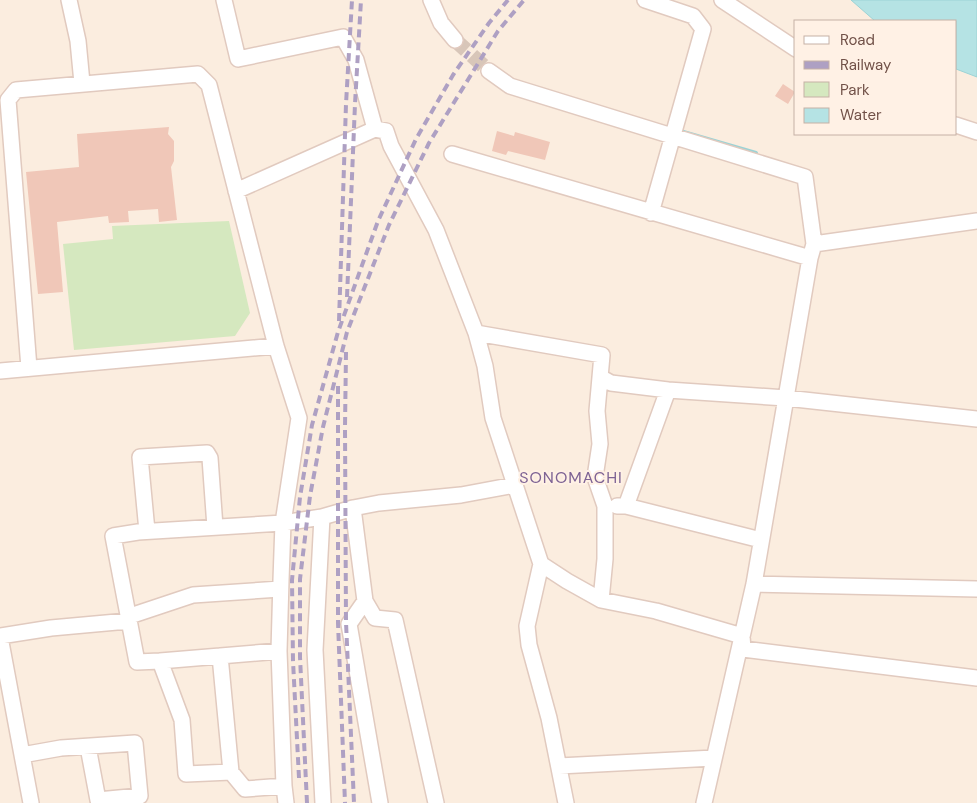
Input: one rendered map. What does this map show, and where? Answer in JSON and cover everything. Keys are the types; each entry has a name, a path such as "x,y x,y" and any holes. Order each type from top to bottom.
{"street":[{"path":"68,0 78,41 82,83"},
{"path":"224,0 238,59 343,37 356,60 376,129"},
{"path":"430,0 441,23 455,40"},
{"path":"644,0 693,16 704,29 651,213"},
{"path":"722,0 794,48"},
{"path":"489,71 510,86 806,177 812,251 754,584 704,803"},
{"path":"29,368 8,100 16,90 198,74 209,85 276,346 299,418 283,523 280,589 278,651 286,803"},
{"path":"957,125 977,132"},
{"path":"236,191 376,129 386,131 391,146 436,230 476,333 485,366 493,418 541,564 527,626 529,645 549,718 566,803"},
{"path":"452,154 651,213 812,251 977,221"},
{"path":"476,333 602,355 596,411 600,444 595,477 605,506 605,559 601,600"},
{"path":"0,372 276,346"},
{"path":"600,377 611,383 668,390 786,398 977,419"},
{"path":"626,506 668,390"},
{"path":"147,531 140,458 206,453 210,458 215,527"},
{"path":"278,651 137,662 113,536 147,531 283,523 322,517 379,503 461,495 515,485"},
{"path":"605,506 626,506 761,540"},
{"path":"353,508 365,601 375,618 395,620 436,803"},
{"path":"322,517 316,650 323,803"},
{"path":"541,564 566,581 601,600 656,611 742,636"},
{"path":"754,584 977,589"},
{"path":"31,803 0,637 52,628 128,621 133,616 193,595 280,589"},
{"path":"365,601 349,624 380,803"},
{"path":"742,636 743,650 977,678"},
{"path":"220,656 230,772 246,789 284,786"},
{"path":"160,661 182,720 186,774 230,772"},
{"path":"22,755 61,748 135,743 140,796 98,800 88,747"},
{"path":"559,766 714,758"}],"green space":[{"path":"229,221 250,313 235,336 74,350 63,244 113,239 112,226"}],"water":[{"path":"851,0 977,0 977,77 957,69 957,20 874,20"}],"building":[{"path":"783,84 794,91 788,104 775,96"},
{"path":"169,127 168,134 174,141 174,161 171,167 177,220 159,222 158,209 128,211 129,222 109,223 108,216 57,222 63,292 38,294 26,172 79,167 77,134"},
{"path":"497,131 514,136 515,132 550,142 545,160 508,151 506,155 492,151"}],"waterway":[{"path":"680,131 756,153"}],"tunnel":[{"path":"455,40 489,71"}],"railway":[{"path":"339,321 346,104 352,0"},
{"path":"347,297 361,0"},
{"path":"299,778 293,661 292,580 300,497 312,425 338,332 378,221 416,139 453,75 489,23 508,0"},
{"path":"307,803 300,657 300,579 310,496 323,427 347,332 389,225 429,143 498,31 524,0"},
{"path":"346,352 346,622 354,803"},
{"path":"338,386 338,623 345,803"}],"district":[{"name":"SONOMACHI","path":"571,477"}]}
